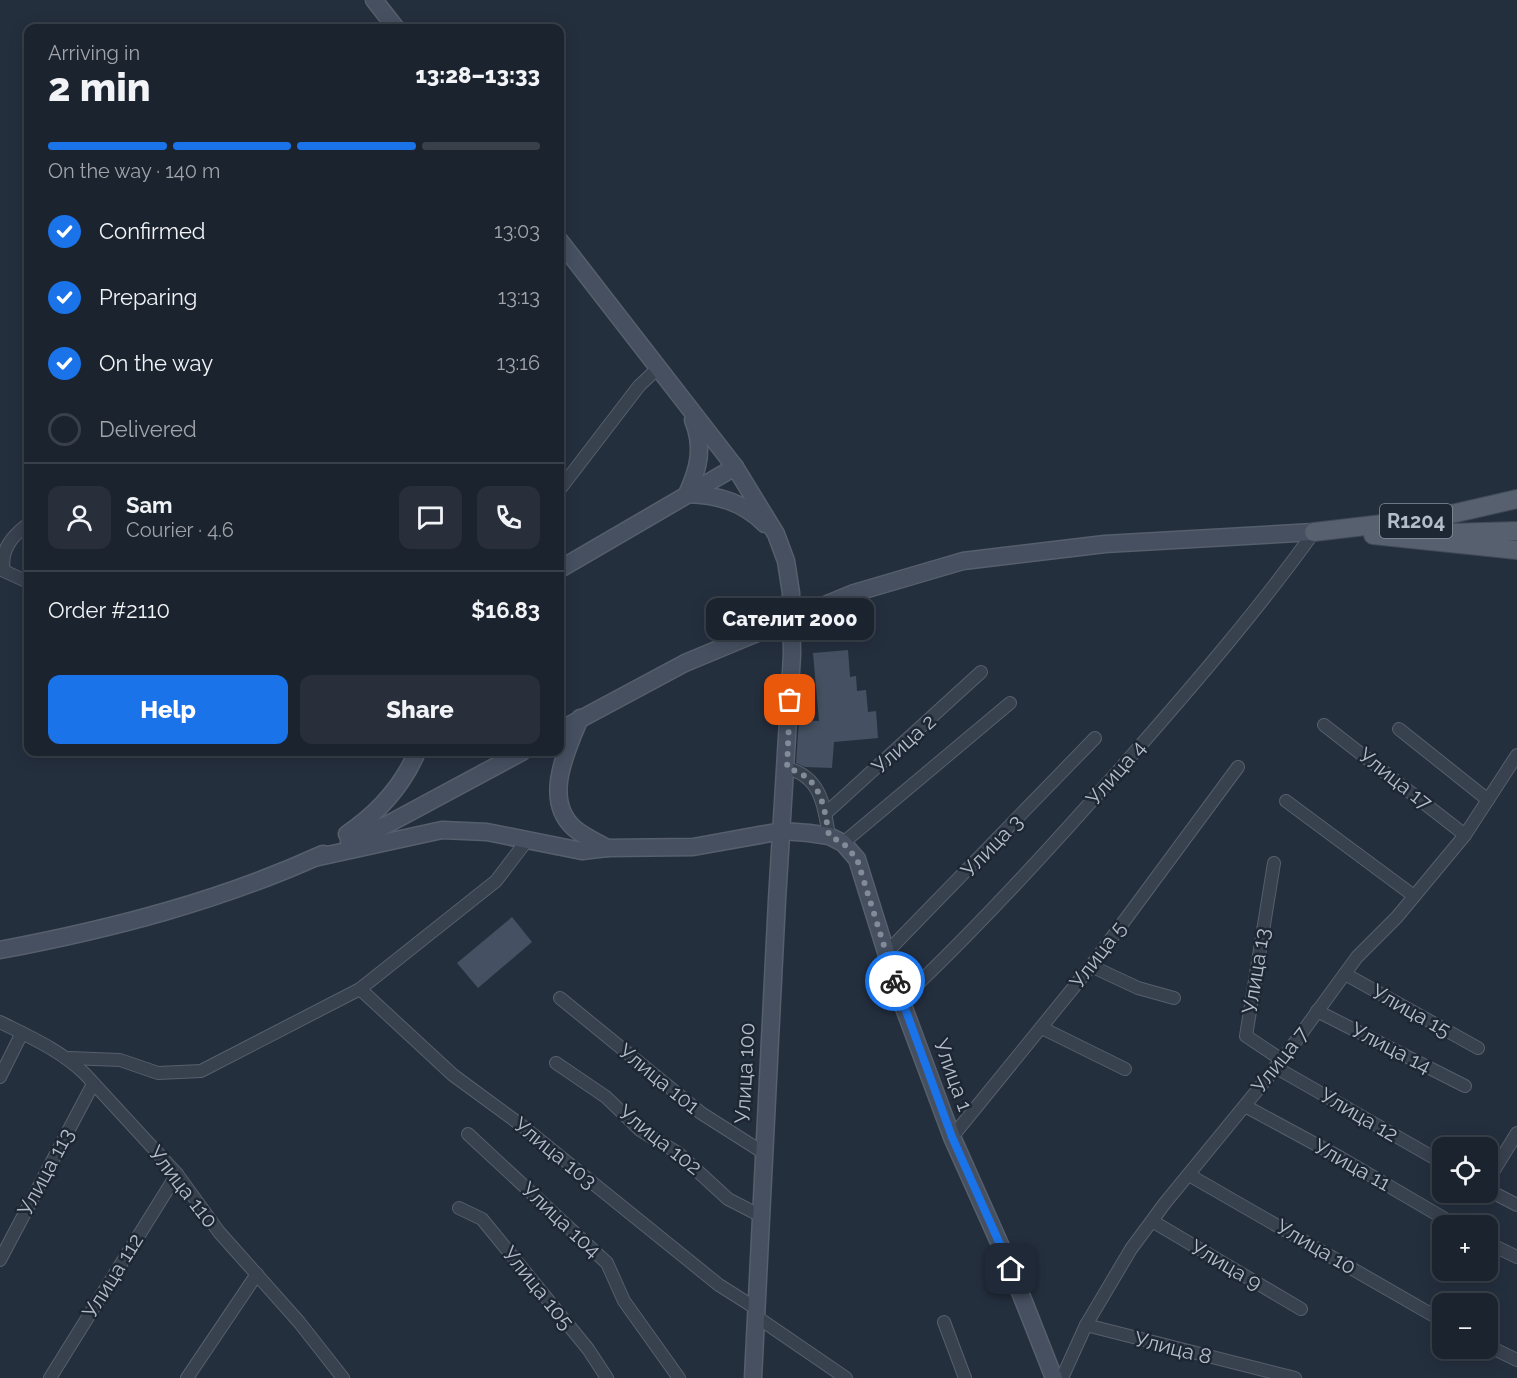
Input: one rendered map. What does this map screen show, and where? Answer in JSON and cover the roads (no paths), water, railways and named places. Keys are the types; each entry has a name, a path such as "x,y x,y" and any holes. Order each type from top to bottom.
{"main road":[{"path":"374,0 393,24"},
{"name":"Улица 100","path":"564,246 735,466 776,534 786,561 791,593 792,655 753,1378"},
{"path":"687,494 697,472 700,455 699,434 688,407"},
{"path":"564,567 735,466"},
{"path":"687,494 712,495 731,501 752,511 776,534"},
{"name":"R1204","path":"564,728 685,663 854,593 963,561 1105,544 1314,532 1434,518 1517,499"},
{"name":"R1204","path":"1314,532 1386,535 1517,531"},
{"name":"R1204","path":"1386,535 1517,550"},
{"path":"564,721 580,718"},
{"path":"580,718 561,766 559,789 562,811 574,828 607,848"},
{"path":"314,858 371,817 394,793 415,756"},
{"path":"0,950 138,921 235,890 314,858 390,823 515,756"},
{"path":"314,858 442,830 487,832 582,850 693,847 782,831 836,840"},
{"name":"Улица 1","path":"836,840 857,859 901,1000 952,1137 1011,1269 1054,1378"}],"street":[{"path":"564,484 639,386 658,369"},
{"path":"24,528 7,543 0,558 4,572 24,580"},
{"name":"Улица 4","path":"901,1000 957,948 1068,829 1266,599 1314,532"},
{"name":"Улица 2","path":"825,814 981,672"},
{"path":"787,768 803,772 814,783 836,840 1010,703"},
{"name":"Улица 17","path":"1324,725 1465,835"},
{"path":"1399,729 1488,800"},
{"name":"Улица 3","path":"886,952 1095,738"},
{"name":"Улица 7","path":"1062,1378 1086,1325 1131,1249 1279,1063 1345,974 1465,835 1517,755"},
{"name":"Улица 5","path":"952,1137 1091,966 1238,767"},
{"path":"1286,801 1414,896"},
{"path":"69,1058 120,1060 158,1073 201,1071 360,989 496,880 528,838"},
{"name":"Улица 13","path":"1274,863 1246,1036 1279,1063"},
{"path":"1091,966 1138,988 1174,998"},
{"name":"Улица 15","path":"1345,974 1478,1048"},
{"name":"Улица 103","path":"360,989 453,1075 521,1125 691,1264 757,1313"},
{"name":"Улица 101","path":"560,998 701,1113 764,1153"},
{"name":"Улица 14","path":"1317,1011 1465,1086"},
{"name":"Улица 110","path":"0,1022 69,1058 177,1174 219,1232 343,1378"},
{"path":"1042,1028 1125,1069"},
{"path":"0,1077 22,1033"},
{"name":"Улица 102","path":"556,1063 606,1097 640,1130 678,1154 728,1199 763,1217"},
{"name":"Улица 12","path":"1279,1063 1432,1156"},
{"name":"Улица 113","path":"0,1260 93,1084"},
{"name":"Улица 11","path":"1245,1106 1341,1158 1438,1215"},
{"path":"1498,1164 1517,1133"},
{"name":"Улица 104","path":"468,1134 607,1263 624,1301 679,1378"},
{"name":"Улица 112","path":"50,1378 177,1174"},
{"name":"Улица 10","path":"1189,1175 1432,1314"},
{"path":"1498,1195 1517,1205"},
{"name":"Улица 105","path":"459,1208 482,1219 588,1349 607,1378"},
{"name":"Улица 9","path":"1152,1221 1301,1309"},
{"path":"1498,1248 1517,1257"},
{"path":"187,1378 257,1274"},
{"path":"757,1313 846,1378"},
{"path":"944,1322 965,1378"},
{"name":"Улица 8","path":"1086,1325 1295,1378"},
{"path":"1498,1351 1517,1360"}],"place":[{"name":"Сателит 2000","path":"790,700"}]}
